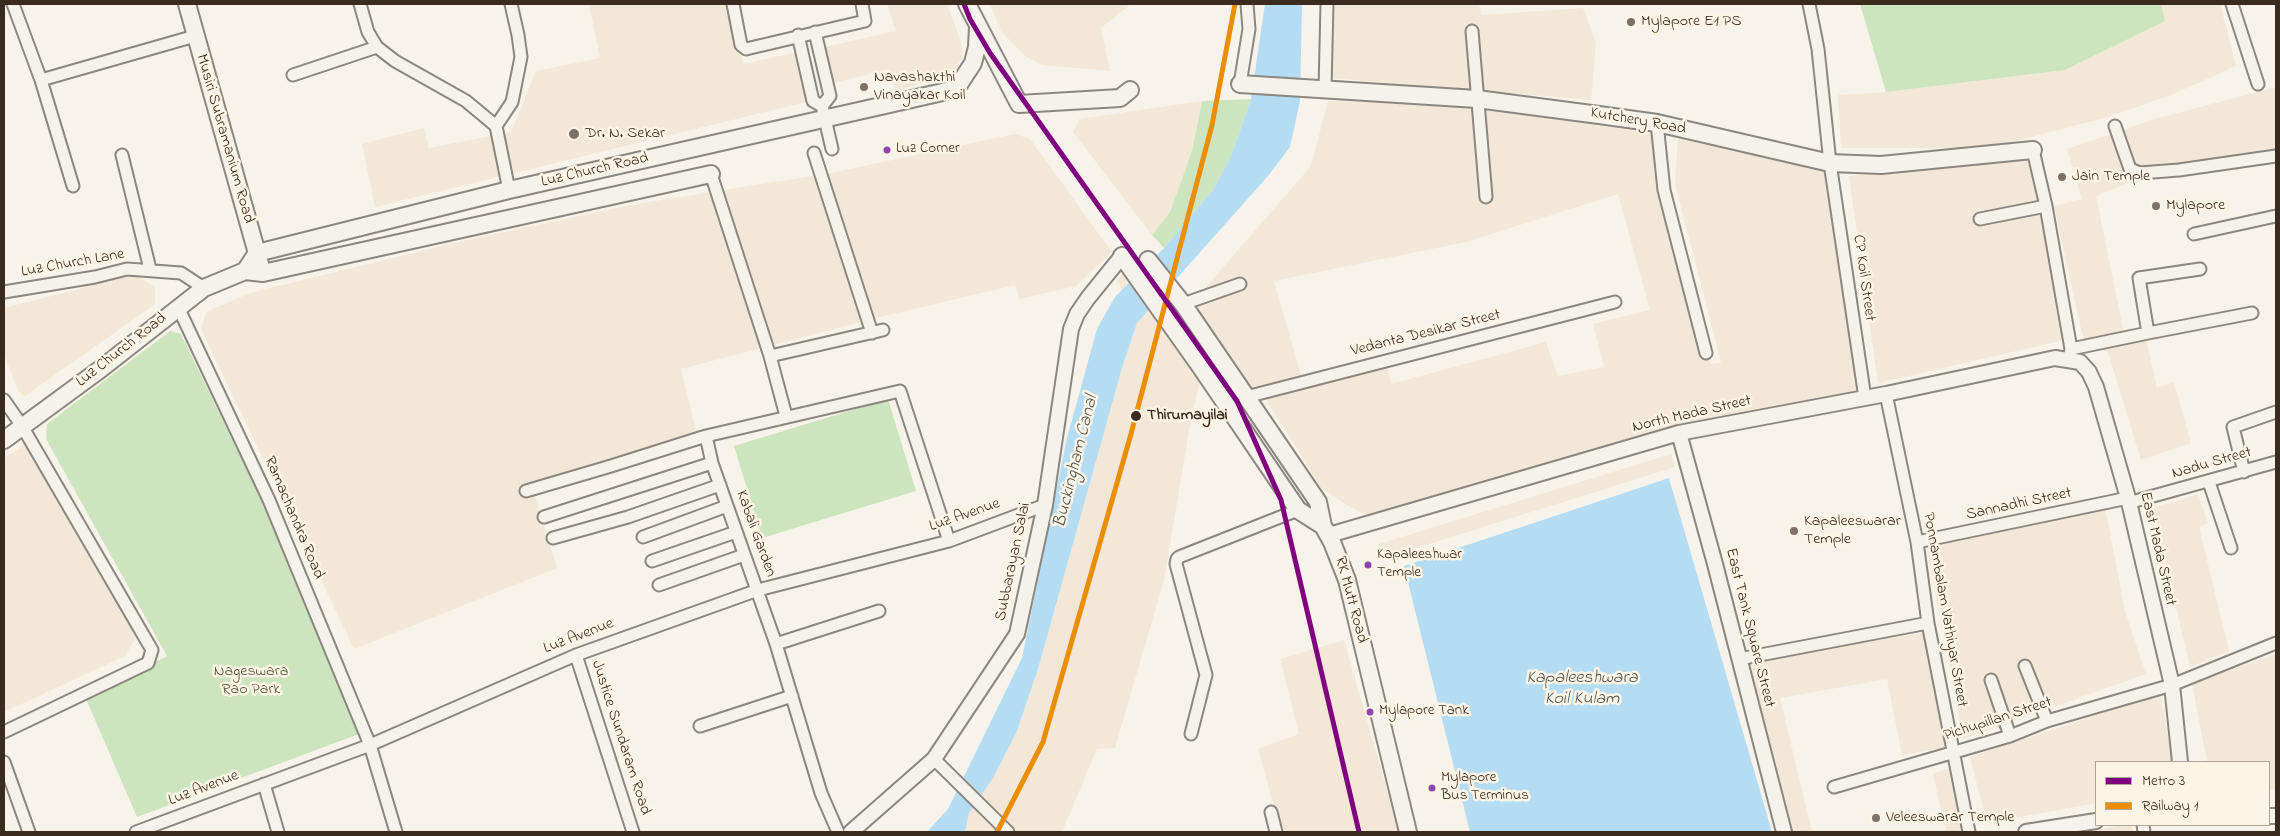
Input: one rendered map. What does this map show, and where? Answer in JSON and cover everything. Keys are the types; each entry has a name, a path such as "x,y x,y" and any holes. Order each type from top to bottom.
{"main road":[{"name":"Musiri Subramanium Road","path":"187,4 263,273"},
{"path":"967,4 1019,104 1120,98 1130,90"},
{"name":"Luz Church Road","path":"257,253 823,113 956,89 973,63 977,47 978,26"},
{"name":"Kutchery Road","path":"1246,85 1477,99 1657,123 1830,164 1881,165 2033,150"},
{"name":"Luz Church Road","path":"4,440 102,368 204,288 245,271 263,273 711,174"},
{"path":"574,175 581,202"},
{"path":"245,271 257,253"},
{"path":"1122,256 1136,273 1298,510 1326,530"},
{"path":"1148,260 1181,302"},
{"name":"RK Mutt Road","path":"1181,302 1318,502 1326,530 1340,558 1347,580 1408,832"}],"street":[{"path":"13,4 41,80 73,186"},
{"path":"360,4 368,32 377,47 395,61 466,101 496,126 508,190"},
{"path":"496,126 512,102 521,57 511,4"},
{"path":"733,4 743,48 746,49 798,35 865,21 862,4"},
{"path":"1246,85 1249,29 1247,4"},
{"path":"1320,89 1327,4"},
{"name":"CP Koil Street","path":"1809,4 1818,49 1830,164 1865,398"},
{"path":"2232,4 2258,84"},
{"path":"1472,30 1486,197"},
{"path":"815,32 830,96 823,113"},
{"path":"798,35 813,101 823,113 832,149"},
{"path":"41,80 195,36"},
{"path":"292,75 377,47"},
{"path":"1657,123 1664,190 1706,353"},
{"path":"2116,126 2130,169 2140,173 2179,170 2276,156"},
{"path":"2033,150 2046,206 2070,354 2148,333 2252,313"},
{"path":"122,154 150,269"},
{"path":"770,356 877,332 814,154"},
{"path":"711,174 770,356 786,416"},
{"path":"1980,219 2046,206"},
{"path":"2194,234 2276,216"},
{"name":"Subbarayan Salai","path":"851,832 934,759 1017,634 1045,505 1071,330 1077,314 1088,298 1122,256"},
{"name":"Luz Church Lane","path":"4,292 95,277 127,268 181,273 204,288"},
{"path":"2148,333 2139,278 2200,269"},
{"path":"1181,302 1240,284"},
{"name":"Vedanta Desikar Street","path":"1246,397 1615,302"},
{"name":"Ramachandra Road","path":"178,307 269,500 370,745 396,832"},
{"name":"North Mada Street","path":"1326,530 1679,433 1886,394 2070,354"},
{"name":"East Mada Street","path":"2070,354 2089,372 2092,379 2128,500 2172,685 2180,761"},
{"path":"526,491 706,436 900,391 949,541"},
{"name":"Ponnambalam Vathiyar Street","path":"1886,394 1917,542 1928,624 1969,832"},
{"path":"4,400 22,426 152,650 148,663 4,732"},
{"path":"2244,472 2233,427 2276,412"},
{"name":"East Tank Square Street","path":"1679,433 1784,832"},
{"name":"Kabali Garden","path":"706,436 712,463 744,556 758,590 822,793 838,832"},
{"name":"Nadu Street","path":"2128,500 2209,482 2276,462"},
{"path":"544,518 712,463"},
{"path":"2209,482 2230,548"},
{"path":"553,538 628,517 720,485"},
{"name":"Sannadhi Street","path":"1917,542 2128,500"},
{"name":"Luz Avenue","path":"136,832 370,745 576,654 758,590 949,541 1045,505"},
{"path":"643,537 727,506"},
{"path":"1191,734 1206,675 1176,564 1177,559 1179,556 1298,510"},
{"path":"652,561 736,532"},
{"path":"659,584 744,556"},
{"path":"776,644 879,611"},
{"path":"1739,659 1928,624"},
{"name":"Pichupillan Street","path":"1834,786 2010,736 2047,721 2172,685 2276,643"},
{"name":"Justice Sundaram Road","path":"576,654 633,832"},
{"path":"2025,666 2047,721"},
{"path":"1991,680 2010,736"},
{"path":"700,726 792,696"},
{"path":"934,759 1008,832"},
{"path":"4,762 29,832"},
{"path":"264,784 278,832"},
{"path":"1271,812 1276,832"},
{"path":"2026,832 2095,821"}],"shaded area":[{"path":"589,4 729,4 743,64 798,52 810,101 375,207 362,144 424,128 429,148 511,132 536,71 600,58"},
{"path":"887,4 947,4 960,39 963,56 955,69 939,78 895,91 889,69 834,83 825,47 896,31"},
{"path":"990,4 1131,4 1101,28 1110,71 1042,65 1025,56 1001,31"},
{"path":"1335,4 1479,4 1481,15 1583,8 1596,43 1591,100 1330,78"},
{"path":"2161,4 2220,4 2236,66 2171,95 2105,118 1987,148 1841,148 1838,95 1886,92 2065,70 2165,21"},
{"path":"2276,87 2276,158 2235,171 2229,156 2172,174 2168,166 2096,196 2126,343 2146,339 2157,388 2174,382 2191,443 2141,460 2108,352 2086,344 2081,329 2054,206 2082,199 2067,149 2155,119"},
{"path":"1202,101 1192,151 1170,212 1152,235 1073,132 1079,119"},
{"path":"1328,101 1444,103 1657,134 1667,195 1711,364 1721,363 1675,184 1678,139 1831,171 1864,388 1381,521 1350,507 1322,489 1265,398 1387,366 1391,384 1546,342 1558,376 1604,367 1593,324 1650,310 1618,194 1466,242 1274,281 1301,375 1252,388 1193,302 1311,166"},
{"path":"1015,134 1030,139 1112,252 1076,286 1020,299 1015,285 876,318 681,369 698,440 533,490 557,568 354,649 201,329 206,312 250,293 462,241 630,205 831,173"},
{"path":"2029,158 2067,333 2060,341 1878,383 1849,176"},
{"path":"1128,268 1200,380 1189,431 1164,580 1115,748 1097,749 1062,832 965,832 969,813 993,778 1017,731 1038,669 1122,368 1137,323 1142,317 1116,281"},
{"path":"134,275 155,287 155,304 25,396 18,391 4,354 4,308"},
{"path":"24,445 34,450 136,637 125,656 4,712 4,458"},
{"path":"1671,454 1675,467 1381,559 1379,544"},
{"path":"2198,494 2208,523 2199,527 2229,651 2190,667 2153,508"},
{"path":"2105,507 2125,611 2146,674 1963,739 1926,543"},
{"path":"1928,632 1948,747 1902,755 1887,679 1780,698 1812,832 1792,832 1749,661"},
{"path":"1344,640 1399,832 1281,832 1258,749 1299,734 1280,659"},
{"path":"2276,654 2276,790 2270,790 2270,761 2207,761 2192,684"},
{"path":"2161,694 2172,761 2095,761 2095,803 1987,823 1970,757"},
{"path":"1952,767 1966,830 1962,832 1946,832 1933,774"},
{"path":"2118,826 2132,826 2133,832 2086,832"}],"green space":[{"path":"1860,4 2161,4 2165,21 2065,70 1886,92"},
{"path":"1251,99 1231,156 1213,190 1164,248 1152,235 1170,212 1192,151 1202,101"},
{"name":"Nageswara Rao Park","path":"170,331 181,334 364,713 359,734 137,817 86,699 167,656 46,439 47,424"},
{"path":"888,399 916,491 762,538 734,446"}],"water":[{"name":"Buckingham Canal","path":"1265,4 1302,4 1300,101 1290,147 1268,176 1137,323 1122,368 1038,669 1017,731 993,778 969,813 965,832 927,832 948,809 1022,658 1067,438 1097,329 1115,297 1164,248 1213,190 1231,156 1251,99"},
{"name":"Kapaleeshwara Koil Kulam","path":"1669,478 1772,832 1470,832 1404,566"}],"metro line":[{"name":"3","path":"964,4 970,19 990,53 1237,401 1281,500 1359,832"}],"rail line":[{"name":"1","path":"997,832 1043,742 1131,434 1212,125 1235,4"}],"place":[{"name":"Mylapore E1 PS","path":"1631,22"},
{"name":"Navashakthi Vinayakar Koil","path":"864,87"},
{"name":"Dr. N. Sekar","path":"574,134"},
{"name":"Luz Corner","path":"887,150"},
{"name":"Jain Temple","path":"2062,177"},
{"name":"Mylapore","path":"2156,206"},
{"name":"Thirumayilai","path":"1136,416"},
{"name":"Kapaleeswarar Temple","path":"1794,531"},
{"name":"Kapaleeshwar Temple","path":"1368,565"},
{"name":"Mylapore Tank","path":"1370,712"},
{"name":"Mylapore Bus Terminus","path":"1432,788"},
{"name":"Veleeswarar Temple","path":"1876,818"}]}
